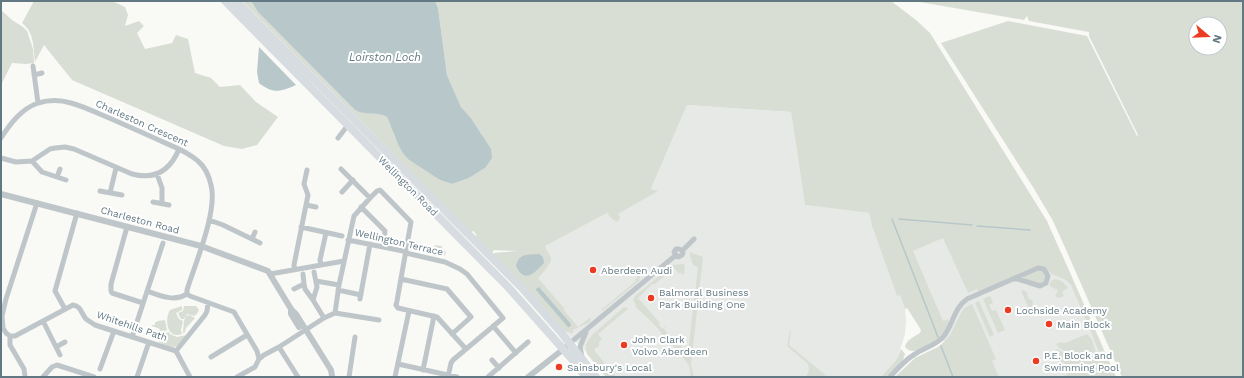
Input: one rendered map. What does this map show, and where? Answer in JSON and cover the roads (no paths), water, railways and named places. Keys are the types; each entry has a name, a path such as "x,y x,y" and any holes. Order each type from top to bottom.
{"main road":[{"name":"Wellington Road","path":"225,1 508,287 586,377"},
{"name":"Wellington Road","path":"236,1 535,303 596,377"}],"street":[{"path":"33,66 38,103"},
{"path":"34,75 42,73"},
{"name":"Charleston Crescent","path":"1,138 11,123 24,110 38,103 57,101 77,105 179,149 199,162 207,173 212,186 213,199 209,220 187,294"},
{"path":"338,138 348,125"},
{"path":"1,158 16,162 32,161 50,149 65,146 138,176 153,176 174,161 179,149"},
{"path":"32,161 42,172 66,180"},
{"path":"110,193 116,168"},
{"path":"57,177 60,169"},
{"path":"341,169 370,198"},
{"path":"294,270 308,195 304,184 307,170"},
{"path":"157,174 162,188 162,204"},
{"path":"342,192 353,180"},
{"path":"348,240 354,216 361,207 377,191 380,190 411,222 396,305 398,308 437,317 466,349"},
{"path":"100,191 122,195"},
{"name":"Charleston Road","path":"1,194 201,246 268,271 270,274"},
{"path":"153,202 169,205"},
{"path":"36,203 2,316 3,328 10,336 15,336 65,309 55,291 77,213"},
{"path":"306,206 316,207"},
{"path":"361,207 386,231 382,247"},
{"path":"209,220 260,243"},
{"path":"127,227 111,284 111,291 112,293 143,303"},
{"path":"301,227 342,236"},
{"path":"252,239 255,232"},
{"path":"321,264 320,260 326,233"},
{"path":"532,376 676,255 674,252 676,249 680,248 682,251 694,239"},
{"name":"Wellington Terrace","path":"335,313 348,240 403,251 460,268 503,318 451,363 448,376"},
{"path":"132,337 163,243"},
{"path":"316,281 361,297 370,244"},
{"path":"333,376 331,370 304,331 296,314 291,309 270,274 344,261"},
{"path":"890,377 911,356 941,339 947,332 959,307 964,301 1012,279 1039,268 1044,269 1048,276 1046,283 1039,286 1018,279 1012,279"},
{"path":"313,300 317,287 314,272"},
{"path":"303,274 306,289 324,318"},
{"path":"401,279 447,289 471,317 452,334"},
{"path":"294,289 304,284"},
{"path":"147,291 169,298 181,298 187,294 234,312 257,351 259,359"},
{"name":"Whitehills Path","path":"65,309 73,305 79,307 85,318 95,325 176,351 207,311 208,303"},
{"path":"395,377 409,311"},
{"path":"237,377 255,367 259,359 324,318 335,313 379,320"},
{"path":"423,370 434,316"},
{"path":"43,321 60,355"},
{"path":"493,326 516,353"},
{"path":"100,369 114,331"},
{"path":"582,359 580,347 586,331"},
{"path":"211,357 247,335"},
{"path":"10,336 10,345 24,369 25,376"},
{"path":"349,377 355,337"},
{"path":"56,347 65,342"},
{"path":"137,377 149,342"},
{"path":"488,377 528,342"},
{"path":"279,347 298,377"},
{"path":"176,351 190,377"},
{"path":"492,360 499,368"},
{"path":"398,364 457,377"},
{"path":"43,377 52,367 57,365 94,377"}],"water":[{"name":"Loirston Loch","path":"251,1 435,1 438,8 447,75 461,107 471,118 491,149 492,158 485,168 469,178 452,184 440,180 408,159 398,144 387,117 379,114 363,113 355,110 258,12"},
{"path":"259,47 296,85 277,91 268,89 259,83 257,72"},
{"path":"539,254 543,257 544,263 534,273 526,276 519,272 516,266 521,257"},
{"path":"539,287 571,324 570,327 568,327 536,290"}],"waterway":[{"path":"892,219 938,337"},
{"path":"899,219 972,225"},
{"path":"977,226 1030,230"},
{"path":"941,346 953,377"}],"place":[{"name":"Aberdeen Audi","path":"593,270"},
{"name":"Balmoral Business Park Building One","path":"651,298"},
{"name":"Lochside Academy","path":"1008,310"},
{"name":"Main Block","path":"1049,324"},
{"name":"John Clark Volvo Aberdeen","path":"624,345"},
{"name":"P.E. Block and Swimming Pool","path":"1036,361"},
{"name":"Sainsbury's Local","path":"559,367"}]}
